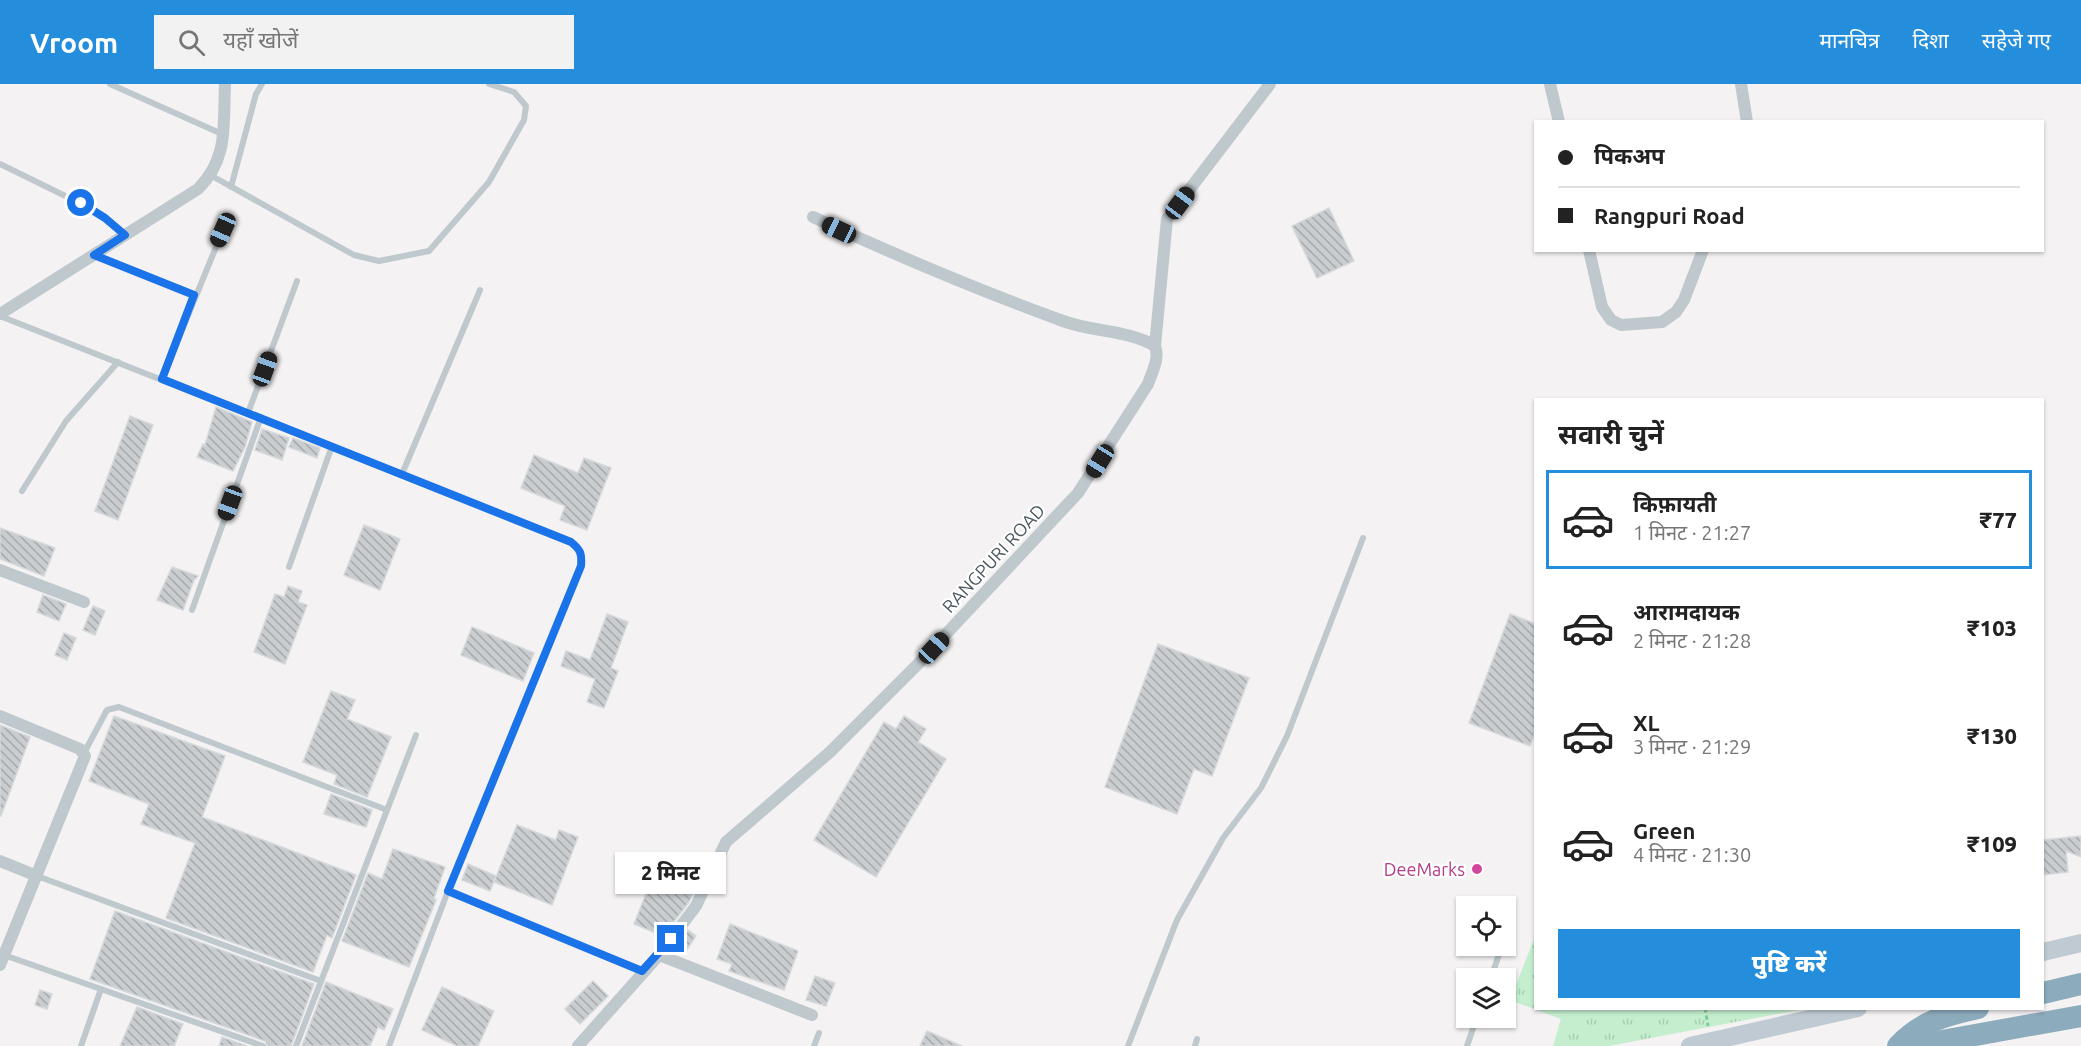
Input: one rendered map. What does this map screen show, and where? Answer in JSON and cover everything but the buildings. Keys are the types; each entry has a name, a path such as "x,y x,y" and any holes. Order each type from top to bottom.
{"highway":[{"path":"2044,993 2081,984"},
{"path":"1898,1046 1913,1030 1946,1016 1970,1010"},
{"path":"1914,1046 2081,1016"}],"main road":[{"path":"2044,952 2081,943"},
{"path":"1690,1046 1849,1010"}],"street":[{"path":"0,315 198,189 212,176 219,163 225,84"},
{"name":"RANGPURI ROAD","path":"578,1046 658,955 700,900 726,842 830,752 1078,493 1148,384 1157,352 1155,346 1167,219 1270,84"},
{"path":"1550,84 1559,120"},
{"path":"1741,84 1747,120"},
{"path":"813,217 909,260 1064,321 1138,339 1155,346"},
{"path":"1589,252 1602,307 1611,320 1621,325 1662,322 1676,312 1684,300 1702,252"},
{"path":"0,570 84,602"},
{"path":"0,716 84,753 84,760 1,958"},
{"path":"0,861 37,876"},
{"path":"658,955 812,1015"}],"lane":[{"path":"110,84 222,134"},
{"path":"231,187 256,94 262,84"},
{"path":"212,176 367,260 421,255 438,244 478,196 524,120 526,106 514,92 489,84"},
{"path":"0,164 94,210 125,235"},
{"path":"162,379 194,295 223,230"},
{"path":"94,255 194,295"},
{"path":"249,413 297,281"},
{"path":"402,474 480,290"},
{"path":"0,315 571,542 582,555 576,576 448,891 389,1046"},
{"path":"22,491 66,421 118,362"},
{"path":"192,610 261,417"},
{"path":"289,567 332,446"},
{"path":"1128,1046 1177,920 1223,838 1261,788 1287,736 1363,538"},
{"path":"84,753 106,710 119,707 387,810"},
{"path":"296,1046 416,735"},
{"path":"37,876 321,981"},
{"path":"448,891 642,971"},
{"path":"1,958 101,989 263,1046"},
{"path":"81,1046 101,989"},
{"path":"1467,1046 1473,1028"},
{"path":"814,1046 819,1033"}],"green space":[{"path":"1534,939 1534,1009 1516,1002 1516,985"},
{"path":"1537,1010 1798,1010 1609,1046 1553,1046 1561,1019"}],"place":[{"name":"DeeMarks","path":"1477,869"}],"route":[{"path":"81,203 94,210 125,235 94,255 194,295 162,379 571,542 579,548 582,555 581,566 448,891 642,971 671,939"}]}
